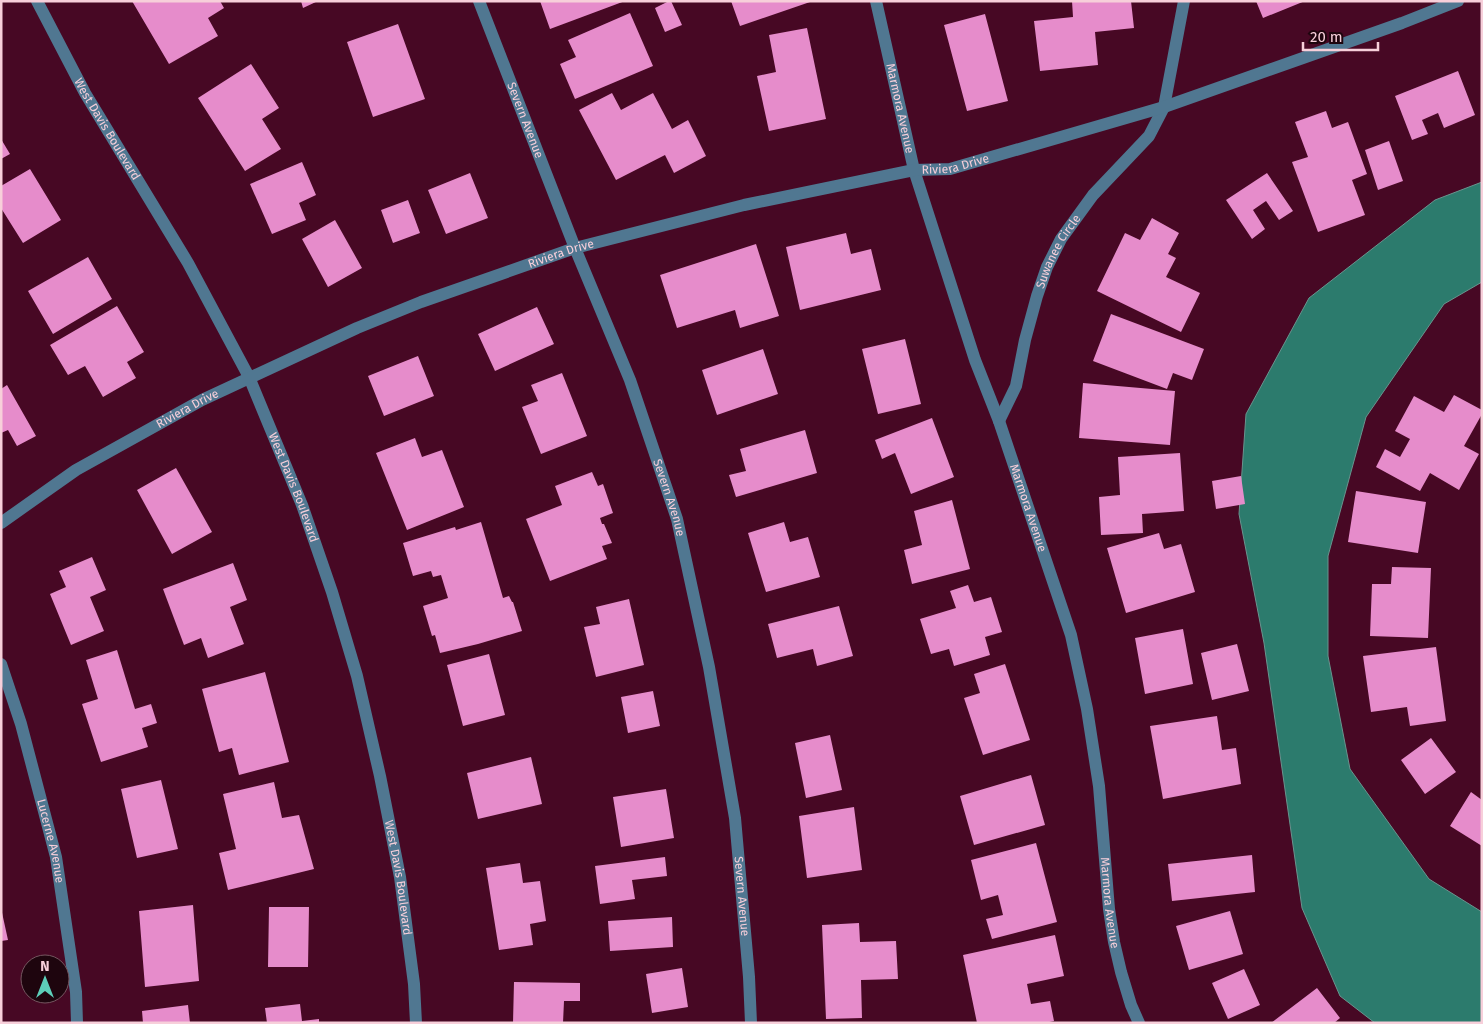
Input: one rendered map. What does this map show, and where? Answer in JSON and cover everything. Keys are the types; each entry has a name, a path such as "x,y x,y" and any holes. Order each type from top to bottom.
{"street":[{"name":"West Davis Boulevard","path":"37,1 85,94 188,263 249,377 302,505 332,592 357,676 380,776 400,877 414,984 416,1023"},
{"name":"Severn Avenue","path":"478,1 575,248 630,380 677,519 710,667 735,818 749,977 751,1023"},
{"name":"Marmora Avenue","path":"876,1 914,170 975,360 999,421 1071,635 1087,708 1098,786 1109,909 1114,942 1121,972 1138,1023"},
{"name":"Suwanee Circle","path":"999,421 1016,386 1025,340 1037,296 1047,267 1061,239 1093,196 1149,136 1164,107 1184,1"},
{"path":"1164,107 1402,23 1458,1"},
{"name":"Riviera Drive","path":"1,523 76,470 202,400 357,328 421,302 575,248 744,205 914,170 950,168 1164,107"},
{"name":"Lucerne Avenue","path":"1,664 21,724 56,857 76,992 77,1023"}],"shaded area":[{"path":"1482,182 1482,282 1444,304 1366,417 1328,556 1328,656 1350,769 1429,879 1482,912 1482,1023 1375,1023 1340,996 1302,908 1264,643 1239,514 1246,414 1309,298 1435,200"}],"building":[{"path":"132,1 220,1 224,8 208,18 218,36 169,64"},
{"path":"301,1 318,1 303,8"},
{"path":"540,1 625,1 550,29"},
{"path":"671,1 682,25 665,32 655,8"},
{"path":"731,1 810,1 810,2 740,26"},
{"path":"1072,1 1131,1 1134,28 1095,32 1098,65 1040,71 1034,21 1073,17"},
{"path":"1256,1 1305,1 1263,18"},
{"path":"630,13 653,66 575,99 560,64 576,57 568,40"},
{"path":"985,14 1008,101 967,111 944,25"},
{"path":"398,24 425,99 373,117 347,42"},
{"path":"807,28 826,119 769,131 757,76 776,72 769,35"},
{"path":"251,64 279,108 262,119 281,149 245,171 198,98"},
{"path":"1458,71 1475,115 1444,128 1438,113 1422,120 1428,134 1412,140 1395,96"},
{"path":"612,93 621,110 653,93 672,129 688,120 706,156 674,173 665,155 616,180 579,110"},
{"path":"1326,111 1332,128 1348,122 1367,174 1352,180 1365,215 1318,232 1292,162 1308,157 1295,122"},
{"path":"1,139 10,154 1,159"},
{"path":"1389,141 1403,181 1378,190 1365,150"},
{"path":"302,162 316,195 299,203 306,220 272,234 250,184"},
{"path":"30,169 61,220 23,243 1,208 1,186"},
{"path":"470,173 488,218 446,234 428,190"},
{"path":"1267,173 1293,211 1279,220 1266,201 1253,210 1265,229 1252,239 1226,200"},
{"path":"408,200 420,233 393,243 381,210"},
{"path":"1152,218 1179,233 1168,254 1176,258 1166,277 1200,293 1181,332 1097,291 1125,233 1140,240"},
{"path":"335,220 362,268 328,287 302,239"},
{"path":"846,233 851,254 871,249 881,290 800,310 786,247"},
{"path":"756,244 779,316 740,328 735,310 677,328 660,275"},
{"path":"88,257 112,299 53,334 28,291"},
{"path":"117,306 144,352 127,362 136,378 103,397 85,366 68,375 50,345"},
{"path":"537,307 554,344 495,371 478,334"},
{"path":"1111,314 1204,349 1192,380 1173,373 1167,389 1093,361"},
{"path":"905,339 921,404 878,414 862,349"},
{"path":"763,349 778,394 717,415 702,370"},
{"path":"418,356 434,396 384,416 368,376"},
{"path":"562,373 587,436 541,454 522,407 538,401 531,385"},
{"path":"1083,383 1175,391 1170,445 1079,438"},
{"path":"7,385 36,436 17,446 8,430 1,433 1,389"},
{"path":"1454,395 1482,410 1482,414 1464,446 1479,454 1459,490 1430,473 1420,491 1376,467 1385,449 1400,457 1410,439 1395,431 1414,396 1444,412"},
{"path":"932,418 954,477 911,494 895,453 882,459 875,440"},
{"path":"805,430 817,473 736,497 729,475 746,471 740,449"},
{"path":"415,438 422,457 442,450 464,507 407,530 376,453"},
{"path":"1180,453 1184,511 1142,514 1143,533 1101,535 1099,497 1120,495 1118,457"},
{"path":"176,468 212,532 172,554 137,490"},
{"path":"592,472 598,486 603,484 613,513 600,518 612,543 602,546 607,559 550,581 526,519 562,505 555,486"},
{"path":"1241,476 1245,504 1216,509 1212,481"},
{"path":"1356,491 1426,502 1418,553 1348,542"},
{"path":"952,500 970,569 912,584 904,550 922,545 914,511"},
{"path":"481,522 503,598 509,596 513,602 522,631 440,653 435,635 432,636 423,606 448,598 441,575 433,577 431,571 413,576 403,543 455,527 456,530"},
{"path":"784,522 790,542 808,537 820,577 766,592 748,533"},
{"path":"1159,533 1164,549 1181,544 1195,592 1126,613 1107,548"},
{"path":"92,557 106,590 90,597 104,631 71,645 50,594 66,587 59,571"},
{"path":"233,563 247,600 230,607 244,644 208,658 201,638 184,645 163,589"},
{"path":"1392,567 1431,568 1428,638 1370,636 1372,584 1391,584"},
{"path":"968,585 974,602 991,597 1002,632 985,637 990,655 954,666 949,649 931,654 920,619 956,608 950,591"},
{"path":"629,599 644,665 596,677 584,627 600,624 596,607"},
{"path":"839,606 853,656 817,666 813,649 777,658 768,624"},
{"path":"1183,629 1193,684 1145,694 1135,638"},
{"path":"1237,644 1249,691 1212,700 1201,653"},
{"path":"1436,647 1446,721 1410,726 1407,707 1371,712 1363,656"},
{"path":"117,650 135,709 151,704 157,723 142,728 148,747 101,762 82,704 98,699 86,660"},
{"path":"489,654 505,715 463,726 447,665"},
{"path":"1005,664 1030,740 983,755 964,698 980,693 974,674"},
{"path":"265,672 289,762 239,775 232,748 219,752 202,689"},
{"path":"653,691 660,726 628,733 621,697"},
{"path":"1217,716 1222,750 1236,748 1241,784 1163,799 1150,726"},
{"path":"830,735 842,790 806,798 795,743"},
{"path":"1431,738 1456,772 1425,794 1401,760"},
{"path":"531,757 542,804 478,819 467,773"},
{"path":"1031,775 1045,825 974,845 960,796"},
{"path":"161,780 178,849 137,858 121,789"},
{"path":"274,782 282,818 299,815 314,869 228,890 219,853 236,849 223,794"},
{"path":"666,789 674,838 621,847 613,797"},
{"path":"1471,792 1482,800 1482,846 1450,826"},
{"path":"854,807 862,870 807,878 799,816"},
{"path":"1036,843 1057,922 992,939 986,919 1003,915 998,895 981,900 971,860"},
{"path":"1252,855 1255,892 1172,901 1168,864"},
{"path":"665,857 667,876 632,880 635,899 600,904 595,866"},
{"path":"520,863 523,883 540,881 546,921 530,924 533,945 499,950 486,868"},
{"path":"193,905 199,981 145,987 139,911"},
{"path":"269,907 309,907 308,967 268,967"},
{"path":"1,908 8,940 1,941"},
{"path":"1230,911 1243,954 1189,970 1176,926"},
{"path":"672,917 673,947 610,951 608,921"},
{"path":"859,923 860,942 896,941 898,979 861,980 862,1018 826,1019 822,925"},
{"path":"1055,935 1064,976 1027,984 1031,1004 1050,1001 1054,1021 1045,1023 977,1023 963,955"},
{"path":"682,968 688,1007 652,1013 646,974"},
{"path":"1244,969 1260,1005 1228,1019 1212,983"},
{"path":"514,982 580,983 580,1001 564,1001 563,1023 513,1023"},
{"path":"1317,988 1340,1018 1334,1023 1271,1023"},
{"path":"300,1004 302,1021 319,1019 319,1023 267,1023 265,1008"},
{"path":"188,1005 190,1023 143,1023 142,1011"}]}
